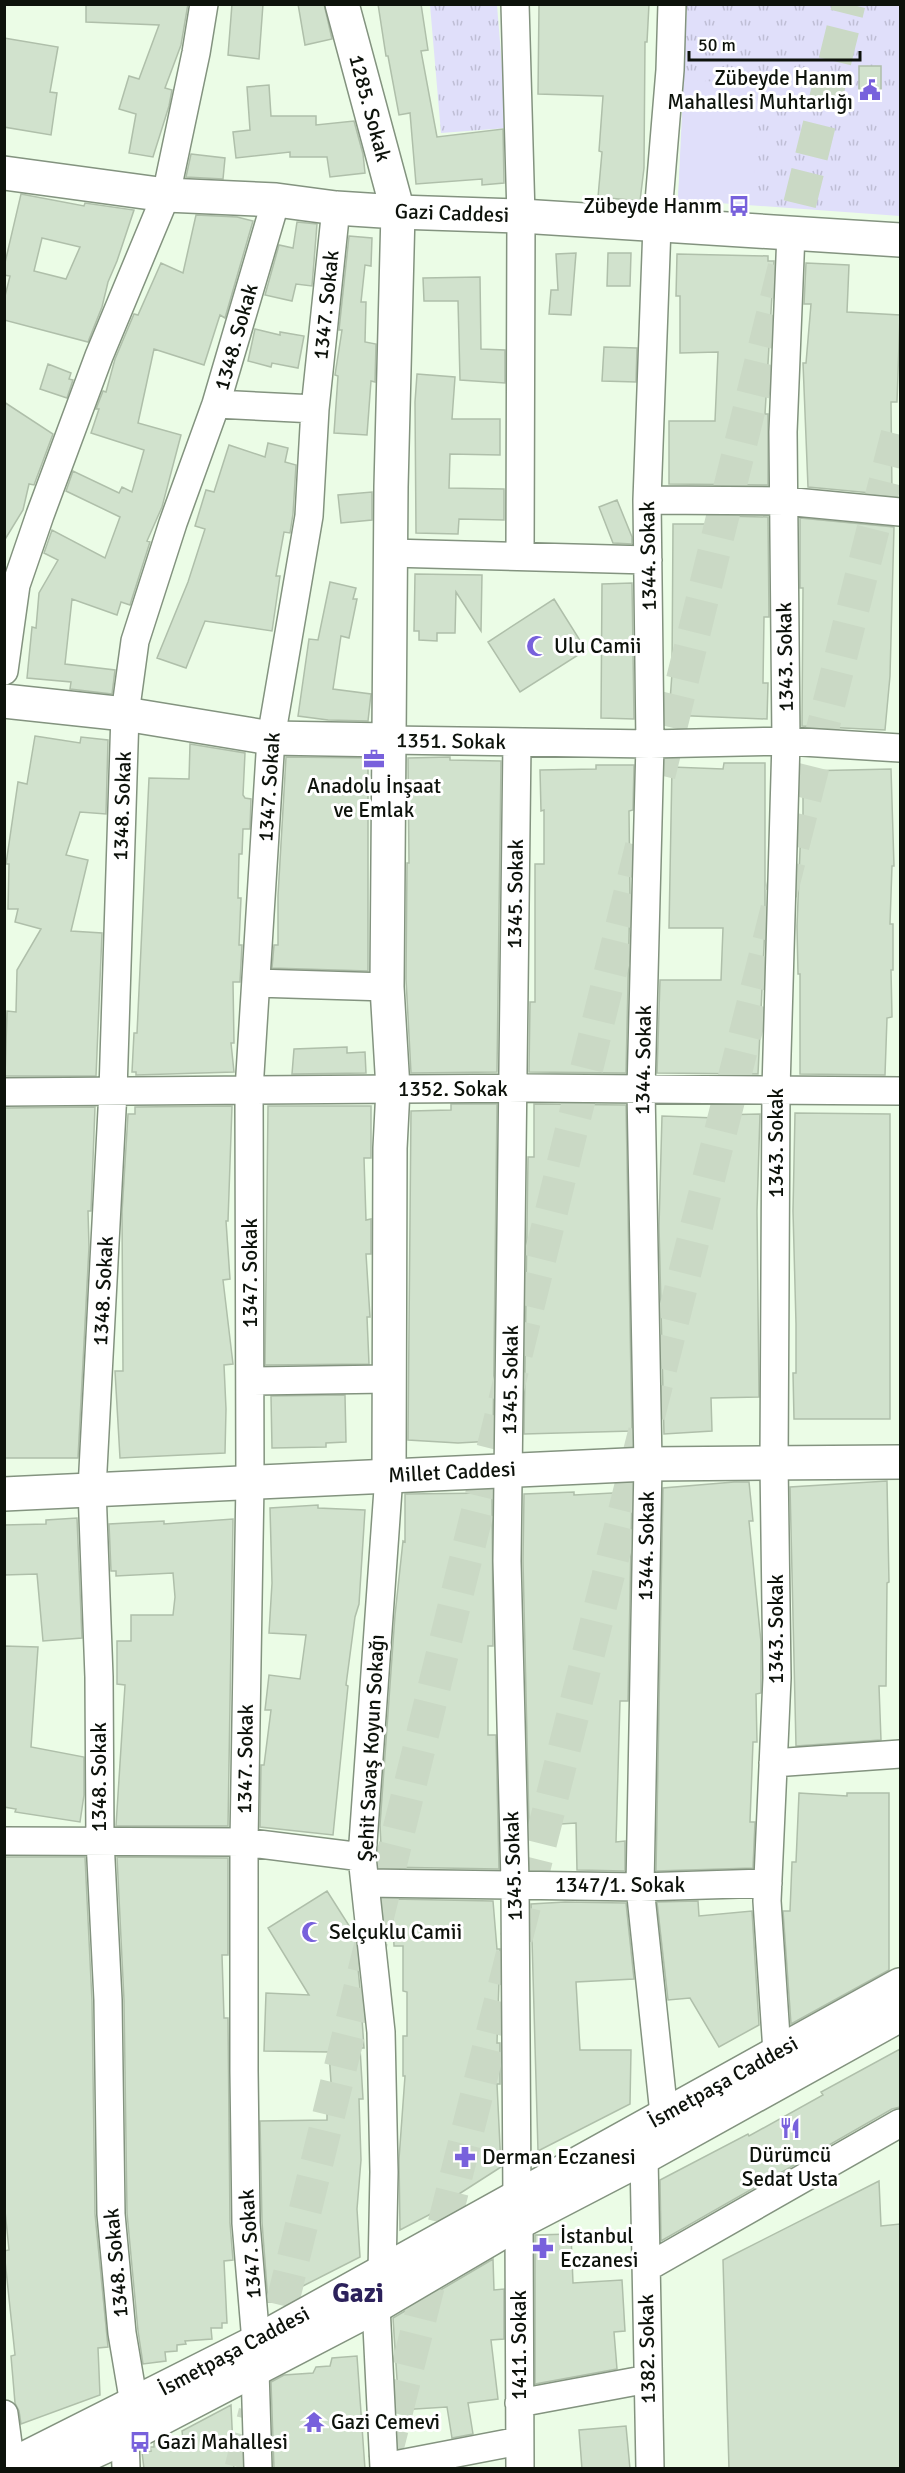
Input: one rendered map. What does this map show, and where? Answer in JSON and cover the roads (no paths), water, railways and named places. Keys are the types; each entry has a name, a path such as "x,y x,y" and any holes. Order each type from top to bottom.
{"main road":[{"name":"1285. Sokak","path":"342,4 398,212 391,553 387,987 393,1089 388,1379 389,1475"},
{"name":"Gazi Caddesi","path":"5,177 166,195 276,200 336,208 521,216 900,240"},
{"name":"1351. Sokak","path":"4,701 125,714 271,738 389,740"},
{"name":"Millet Caddesi","path":"4,1494 648,1464 900,1462"},
{"name":"İsmetpaşa Caddesi","path":"9,2467 134,2404 376,2306 664,2114 900,1985"},
{"name":"İsmetpaşa Caddesi","path":"58,2469 124,2437 256,2356 382,2273 518,2210 644,2157 900,2015"}],"street":[{"path":"4,671 16,585 99,356 166,195 204,4"},
{"path":"515,4 521,216 520,556"},
{"name":"1344. Sokak","path":"664,2114 640,1887 648,1464 641,1090 650,744 647,500 657,226 670,70 672,4"},
{"name":"1348. Sokak","path":"134,2404 122,2333 111,2214 108,2000 100,1840 99,1677 92,1489 113,1091 125,714 135,641 172,523 216,404 276,200"},
{"name":"1347. Sokak","path":"258,2469 256,2356 246,2223 244,1842 250,1482 249,1090 271,738 309,516 315,409 336,208"},
{"name":"1343. Sokak","path":"777,2052 766,1901 777,1678 774,1463 776,1089 786,741 783,432 791,233"},
{"path":"216,404 315,409"},
{"path":"647,500 784,501 900,512"},
{"path":"391,553 648,560"},
{"name":"1351. Sokak","path":"389,740 650,744 786,741 900,748"},
{"name":"1345. Sokak","path":"517,742 507,1561 515,1883 518,2210"},
{"path":"256,983 387,987"},
{"name":"1352. Sokak","path":"4,1092 513,1088 900,1091"},
{"path":"250,1381 388,1379"},
{"name":"Şehit Savaş Koyun Sokağı","path":"382,2273 384,2172 381,2032 364,1870 389,1475"},
{"path":"773,1763 900,1754"},
{"name":"1347/1. Sokak","path":"4,1840 244,1842 364,1870 515,1883 640,1887 768,1882"},
{"path":"646,2268 900,2122"},
{"name":"1382. Sokak","path":"644,2157 650,2469"},
{"name":"1411. Sokak","path":"518,2210 520,2469"},
{"path":"376,2306 384,2468 519,2441"},
{"path":"519,2403 648,2379"},
{"path":"4,2414 9,2467"},
{"path":"124,2437 126,2469"}],"tunnel":[{"path":"659,775 849,4"},
{"path":"384,2461 900,423"},
{"path":"270,2353 644,836"},
{"path":"241,2468 255,2412"}],"place":[{"name":"Zübeyde Hanım Mahallesi Muhtarlığı","path":"870,90"},
{"name":"Zübeyde Hanım","path":"739,206"},
{"name":"Ulu Camii","path":"537,646"},
{"name":"Anadolu İnşaat ve Emlak","path":"374,759"},
{"name":"Selçuklu Camii","path":"312,1932"},
{"name":"Dürümcü Sedat Usta","path":"790,2128"},
{"name":"Derman Eczanesi","path":"465,2157"},
{"name":"İstanbul Eczanesi","path":"543,2248"},
{"name":"Gazi Cemevi","path":"314,2422"},
{"name":"Gazi Mahallesi","path":"140,2442"}],"district":[{"name":"Gazi","path":"358,2293"}]}
